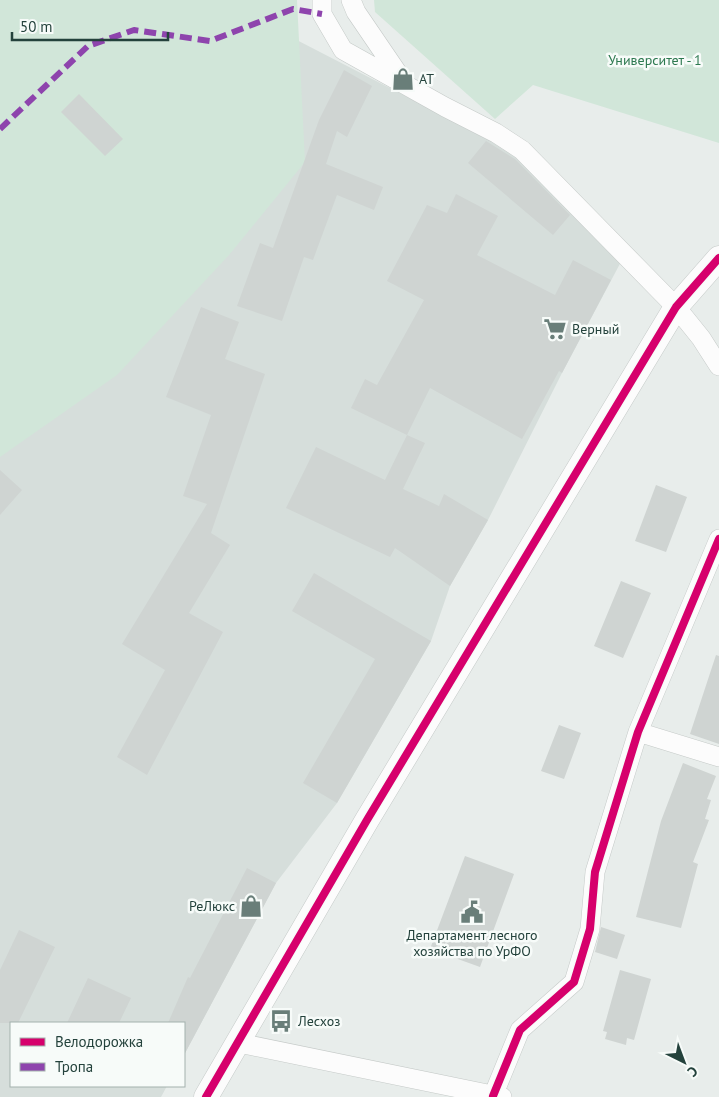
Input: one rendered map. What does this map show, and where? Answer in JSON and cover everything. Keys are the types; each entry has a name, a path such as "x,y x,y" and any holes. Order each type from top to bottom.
{"street":[{"path":"322,0 322,14 343,50 496,133 522,150 676,307 701,338 719,366"},
{"path":"351,0 356,12 406,84"},
{"path":"206,1097 367,820 676,307 719,258"},
{"path":"239,1043 498,1096 520,1030 574,982 590,929 595,872 638,732 719,539"},
{"path":"638,732 719,757"}],"shaded area":[{"path":"287,35 518,154 623,258 562,373 488,520 450,586 431,641 337,803 276,883 185,1053 185,1022 10,1022 10,1087 166,1087 161,1097 0,1097 0,405"}],"green space":[{"path":"0,0 297,0 305,162 229,255 117,375 0,457"},
{"name":"Университет - 1","path":"374,0 719,0 719,143 533,85 495,119 375,12"}],"building":[{"path":"344,70 372,86 347,137 337,131 326,164 383,187 374,210 337,195 313,260 304,257 282,321 237,306 260,243 273,248 319,120"},
{"path":"79,94 123,139 105,156 61,112"},
{"path":"486,141 515,159 570,215 553,235 468,163"},
{"path":"456,194 498,216 477,255 555,295 573,260 611,280 562,373 559,371 522,439 430,388 407,435 351,408 365,379 377,385 424,300 387,281 427,205 447,213"},
{"path":"201,307 239,322 225,359 265,374 211,533 230,545 189,613 223,632 147,775 117,757 165,670 122,644 207,504 183,496 211,415 166,397"},
{"path":"407,435 425,443 403,489 439,506 444,494 488,520 450,586 395,548 390,557 286,508 316,447 385,480"},
{"path":"0,470 22,490 0,515"},
{"path":"656,485 687,497 666,552 635,541"},
{"path":"314,573 431,641 337,803 303,783 375,659 292,611"},
{"path":"621,581 651,593 623,658 594,646"},
{"path":"716,655 719,656 719,744 690,734"},
{"path":"559,725 581,733 564,779 541,771"},
{"path":"683,763 716,776 707,799 711,800 705,819 709,820 693,862 698,864 681,928 636,917 661,821"},
{"name":"Департамент лесного хозяйства по УрФО","path":"465,856 514,874 480,967 430,949"},
{"path":"247,868 276,883 185,1053 185,1022 168,1022 188,977 190,978"},
{"path":"601,927 625,935 617,959 595,952"},
{"path":"19,930 55,947 18,1022 0,1023 0,970"},
{"path":"620,970 651,979 634,1040 627,1038 626,1045 605,1039 607,1032 603,1031"},
{"path":"88,978 131,998 119,1022 67,1022"}],"marked path":[{"path":"0,129 88,46 134,30 210,41 293,9 322,14"}],"cycle path":[{"path":"206,1097 367,820 676,307 719,258"},
{"path":"493,1096 520,1030 574,982 590,929 595,872 638,732 719,539"}],"place":[{"name":"AT","path":"403,79"},
{"name":"Верный","path":"555,329"},
{"name":"РеЛюкс","path":"251,906"},
{"name":"Департамент лесного хозяйства по УрФО","path":"472,912"},
{"name":"Лесхоз","path":"281,1021"}]}
